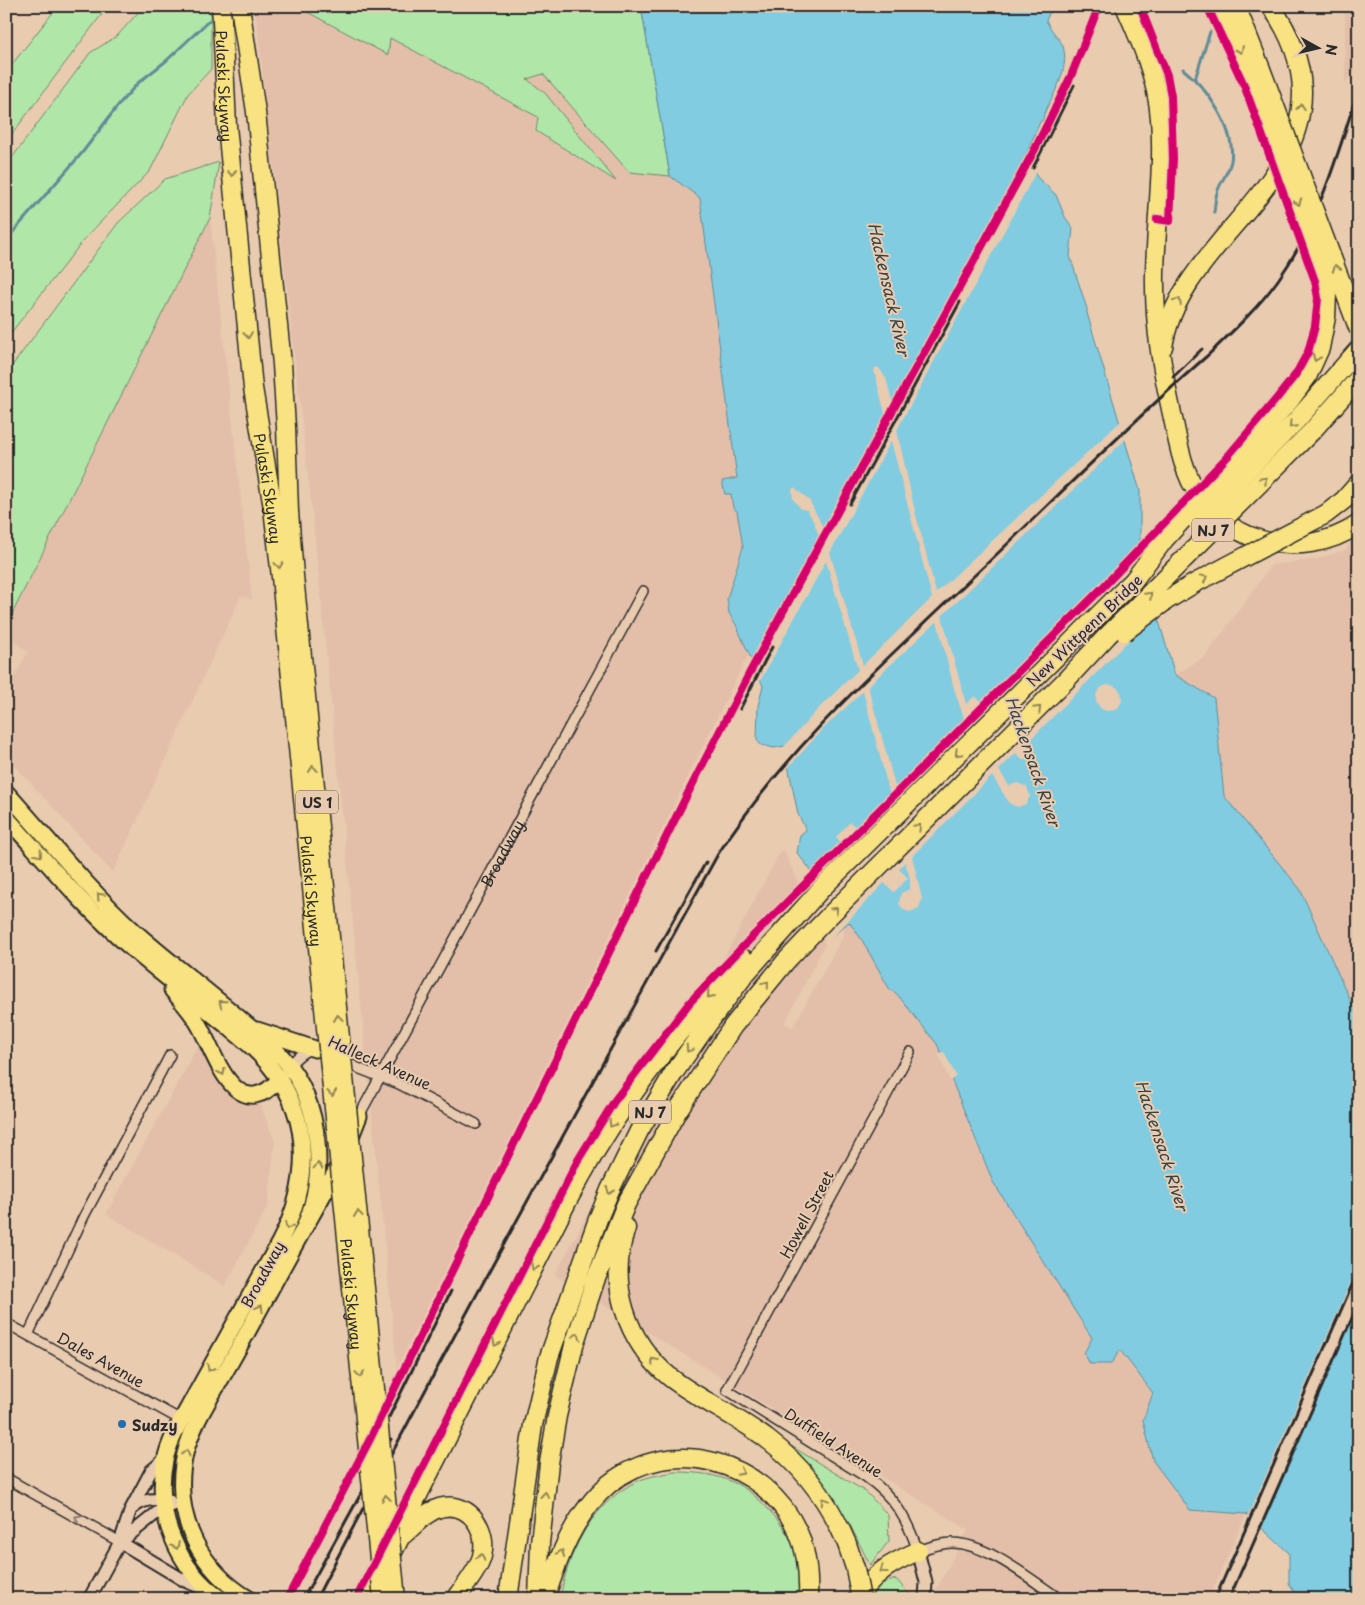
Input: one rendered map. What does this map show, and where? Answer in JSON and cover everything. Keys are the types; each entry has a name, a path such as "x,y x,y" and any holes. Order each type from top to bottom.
{"highway":[{"name":"Pulaski Skyway","path":"221,6 227,126 252,378 281,577 382,1599"},
{"name":"Pulaski Skyway","path":"240,6 256,112 281,355 294,576 396,1599"},
{"path":"1125,6 1150,69 1159,108 1161,141 1155,258 1155,306 1161,364 1186,471 1200,496 1221,519 1249,536 1269,542 1288,544 1320,542 1342,534 1359,524"},
{"path":"1133,581 1164,540 1219,481 1301,385 1316,359 1325,327 1327,295 1321,265 1247,66 1218,6"},
{"path":"1236,6 1359,330"},
{"path":"1161,364 1168,324 1183,291 1274,174 1289,150 1298,125 1302,96 1297,57 1288,33 1271,6"},
{"name":"New Wittpenn Bridge","path":"527,1553 533,1425 549,1357 598,1218 623,1162 647,1116 706,1024 746,973 821,889 1280,438 1359,349"},
{"name":"New Wittpenn Bridge","path":"645,1171 678,1110 717,1049 761,991 801,945 1302,442 1359,378"},
{"path":"1066,680 1167,600 1209,575 1326,514 1344,500 1359,483"},
{"path":"6,792 120,916 149,943 250,1027 289,1066 307,1101 316,1138 318,1169 312,1208 303,1230"},
{"path":"6,817 86,906 146,960 195,1018 222,1074 230,1084 238,1091 254,1094 269,1089 280,1079"},
{"path":"370,1599 416,1501 518,1299 584,1171 618,1114 645,1075 720,984 778,924 821,889"},
{"name":"Broadway","path":"146,960 270,1065 280,1079 294,1107 302,1138 303,1165 297,1202 280,1241 181,1420 165,1459 164,1504 169,1526 181,1556 194,1575 218,1596"},
{"path":"250,1027 315,1048"},
{"path":"307,1101 318,1112 331,1120 344,1121 359,1116"},
{"path":"303,1230 332,1179 359,1116"},
{"path":"645,1171 620,1247 618,1272 620,1297 627,1320 644,1350 666,1373 692,1392 767,1438 791,1460 824,1500 847,1544 855,1568 861,1599"},
{"name":"NJ 7","path":"526,1599 527,1553 545,1488 552,1441 574,1344 617,1224 645,1171"},
{"name":"Broadway","path":"249,1599 222,1580 208,1564 192,1534 182,1501 183,1463 190,1439 303,1230"},
{"path":"545,1599 566,1543 582,1515 602,1490 636,1467 664,1459 684,1458 711,1461 739,1470 762,1485 780,1504 798,1531 803,1546 808,1575 808,1599"},
{"path":"400,1538 426,1514 444,1507 455,1507 469,1513 478,1523 484,1542 482,1557 456,1599"},
{"path":"857,1599 870,1579 895,1562 918,1551"},
{"path":"508,1599 527,1553"},
{"name":"NJ 7","path":"527,1553 538,1599"}],"street":[{"name":"Broadway","path":"359,1116 643,591"},
{"name":"Halleck Avenue","path":"280,1079 301,1054 315,1048 360,1070 399,1084 476,1124"},
{"name":"Howell Street","path":"727,1390 910,1052"},
{"path":"28,1335 83,1218 170,1055"},
{"name":"Dales Avenue","path":"6,1323 181,1420"},
{"name":"Duffield Avenue","path":"727,1390 866,1477 883,1490 907,1521 918,1551"},
{"path":"89,1599 120,1542 131,1509 152,1471 165,1459"},
{"path":"6,1478 185,1581 218,1596"},
{"path":"131,1509 144,1501 164,1504 182,1501"},
{"path":"120,1542 164,1504"},
{"path":"925,1599 926,1582 918,1551 943,1544 961,1544 994,1556 1060,1599"}],"shaded area":[{"path":"255,6 641,6 670,176 700,197 737,478 722,481 731,494 733,508 737,511 743,547 727,599 729,613 749,653 397,1368 314,530"},
{"path":"1345,6 1359,6 1359,67 1345,83"},
{"path":"210,218 252,599 241,596 113,873 6,756 6,692 28,652 6,635 6,625"},
{"path":"1359,529 1359,1021 1300,889 1224,796 1214,698 1175,675 1206,656 1271,565 1317,559 1345,550"},
{"path":"783,849 826,942 785,1023 793,1027 842,938 845,926 848,922 856,922 862,940 890,989 896,993 937,1044 972,1123 970,1129 993,1182 1092,1338 1084,1353 1120,1349 1153,1393 1143,1420 1246,1514 1209,1599 931,1599 968,1530 555,1275"},
{"path":"200,1042 255,1092 275,1142 268,1206 225,1286 106,1214"}],"green space":[{"path":"58,6 108,6 6,142 6,72"},
{"path":"144,6 211,6 211,69 188,94 150,171 86,237 6,339 6,166 90,53 117,36"},
{"path":"296,6 641,6 670,176 629,172 543,74 527,79 545,93 616,181 536,131 538,117 390,38 388,55"},
{"path":"219,162 210,218 9,620 6,619 6,374 118,223 165,179"},
{"path":"770,1433 866,1492 888,1515 889,1541 870,1565 850,1525 820,1478"},
{"path":"674,1472 706,1474 722,1478 737,1484 766,1506 783,1527 795,1549 799,1570 799,1599 560,1599 563,1582 575,1550 583,1534 603,1506 635,1482"},
{"path":"896,1579 913,1599 871,1599 871,1588"}],"water":[{"name":"Hackensack River","path":"641,6 1053,6 1054,10 1050,12 1046,20 1063,46 1064,64 1060,82 1025,157 1037,177 1056,195 1065,217 1073,228 1070,256 1140,491 1140,558 1175,675 1214,698 1224,796 1300,889 1359,1020 1359,1599 1298,1599 1289,1583 1289,1553 1246,1514 1190,1510 1153,1461 1143,1420 1153,1393 1120,1350 1111,1364 1090,1364 1084,1353 1092,1338 993,1182 937,1044 896,993 890,990 862,940 849,922 826,942 810,869 797,853 800,835 806,830 798,814 784,746 774,748 761,745 757,740 758,706 763,686 729,613 727,599 743,547 737,511 733,508 731,494 725,494 722,481 737,478 700,198 670,176"}],"pier":[{"path":"1039,131 1027,157 1036,172 897,430 936,593 1122,420 1127,438 942,616 966,704 975,696 985,705 1143,543 1143,558 1160,616 1136,633 1025,745 1030,750 1024,761 1016,753 999,770 1009,786 1017,783 1027,787 1030,796 1026,804 1018,807 1010,804 992,776 912,856 922,899 919,908 910,912 904,910 899,904 901,893 910,889 910,878 905,862 899,869 908,878 894,892 884,883 826,944 809,879 844,845 836,837 850,822 859,830 891,799 863,691 823,729 786,770 782,749 819,708 858,670 826,561 759,683 751,663 819,536 807,510 801,509 793,499 792,490 794,487 809,500 823,527 885,414 874,370 876,367 879,368 886,378 892,401","holes":["891,441 932,598 863,665 830,553","937,621 955,692 966,724 897,793 868,686"]},
{"path":"1109,685 1118,689 1122,698 1118,707 1109,711 1100,707 1096,698 1100,689"},
{"path":"944,1052 956,1076 950,1081 938,1053"},
{"path":"1359,1263 1359,1304 1260,1530 1247,1518"}],"waterway":[{"path":"6,240 82,153 120,103 138,83 166,61 216,14"},
{"path":"1195,79 1210,32"},
{"path":"1183,69 1210,98 1218,110 1229,136 1231,161 1217,193 1214,212"}],"railway":[{"path":"287,1599 369,1441 687,795 749,674 1035,149 1071,76 1099,6"},
{"path":"1033,168 1074,85"},
{"path":"316,1599 464,1318 718,854 745,815 775,777 838,707 1119,436 1216,347 1262,300 1292,258 1316,211 1335,162 1359,87"},
{"path":"850,504 960,302"},
{"path":"1173,377 1202,349"},
{"path":"740,709 772,647"},
{"path":"656,951 706,862"},
{"path":"1215,1599 1359,1269"},
{"path":"389,1417 451,1291"},
{"path":"1229,1599 1359,1302"},
{"path":"303,1599 391,1439"}],"cycle path":[{"path":"287,1599 369,1441 687,795 749,674 1035,149 1071,76 1099,6"},
{"path":"1140,6 1167,75 1171,96 1173,159 1170,221 1157,219"},
{"path":"356,1599 578,1160 615,1100 690,1002 755,934 1104,586 1228,456 1296,374 1308,352 1315,326 1318,298 1315,281 1244,85 1207,6"}],"place":[{"name":"Sudzy","path":"122,1424"}]}
